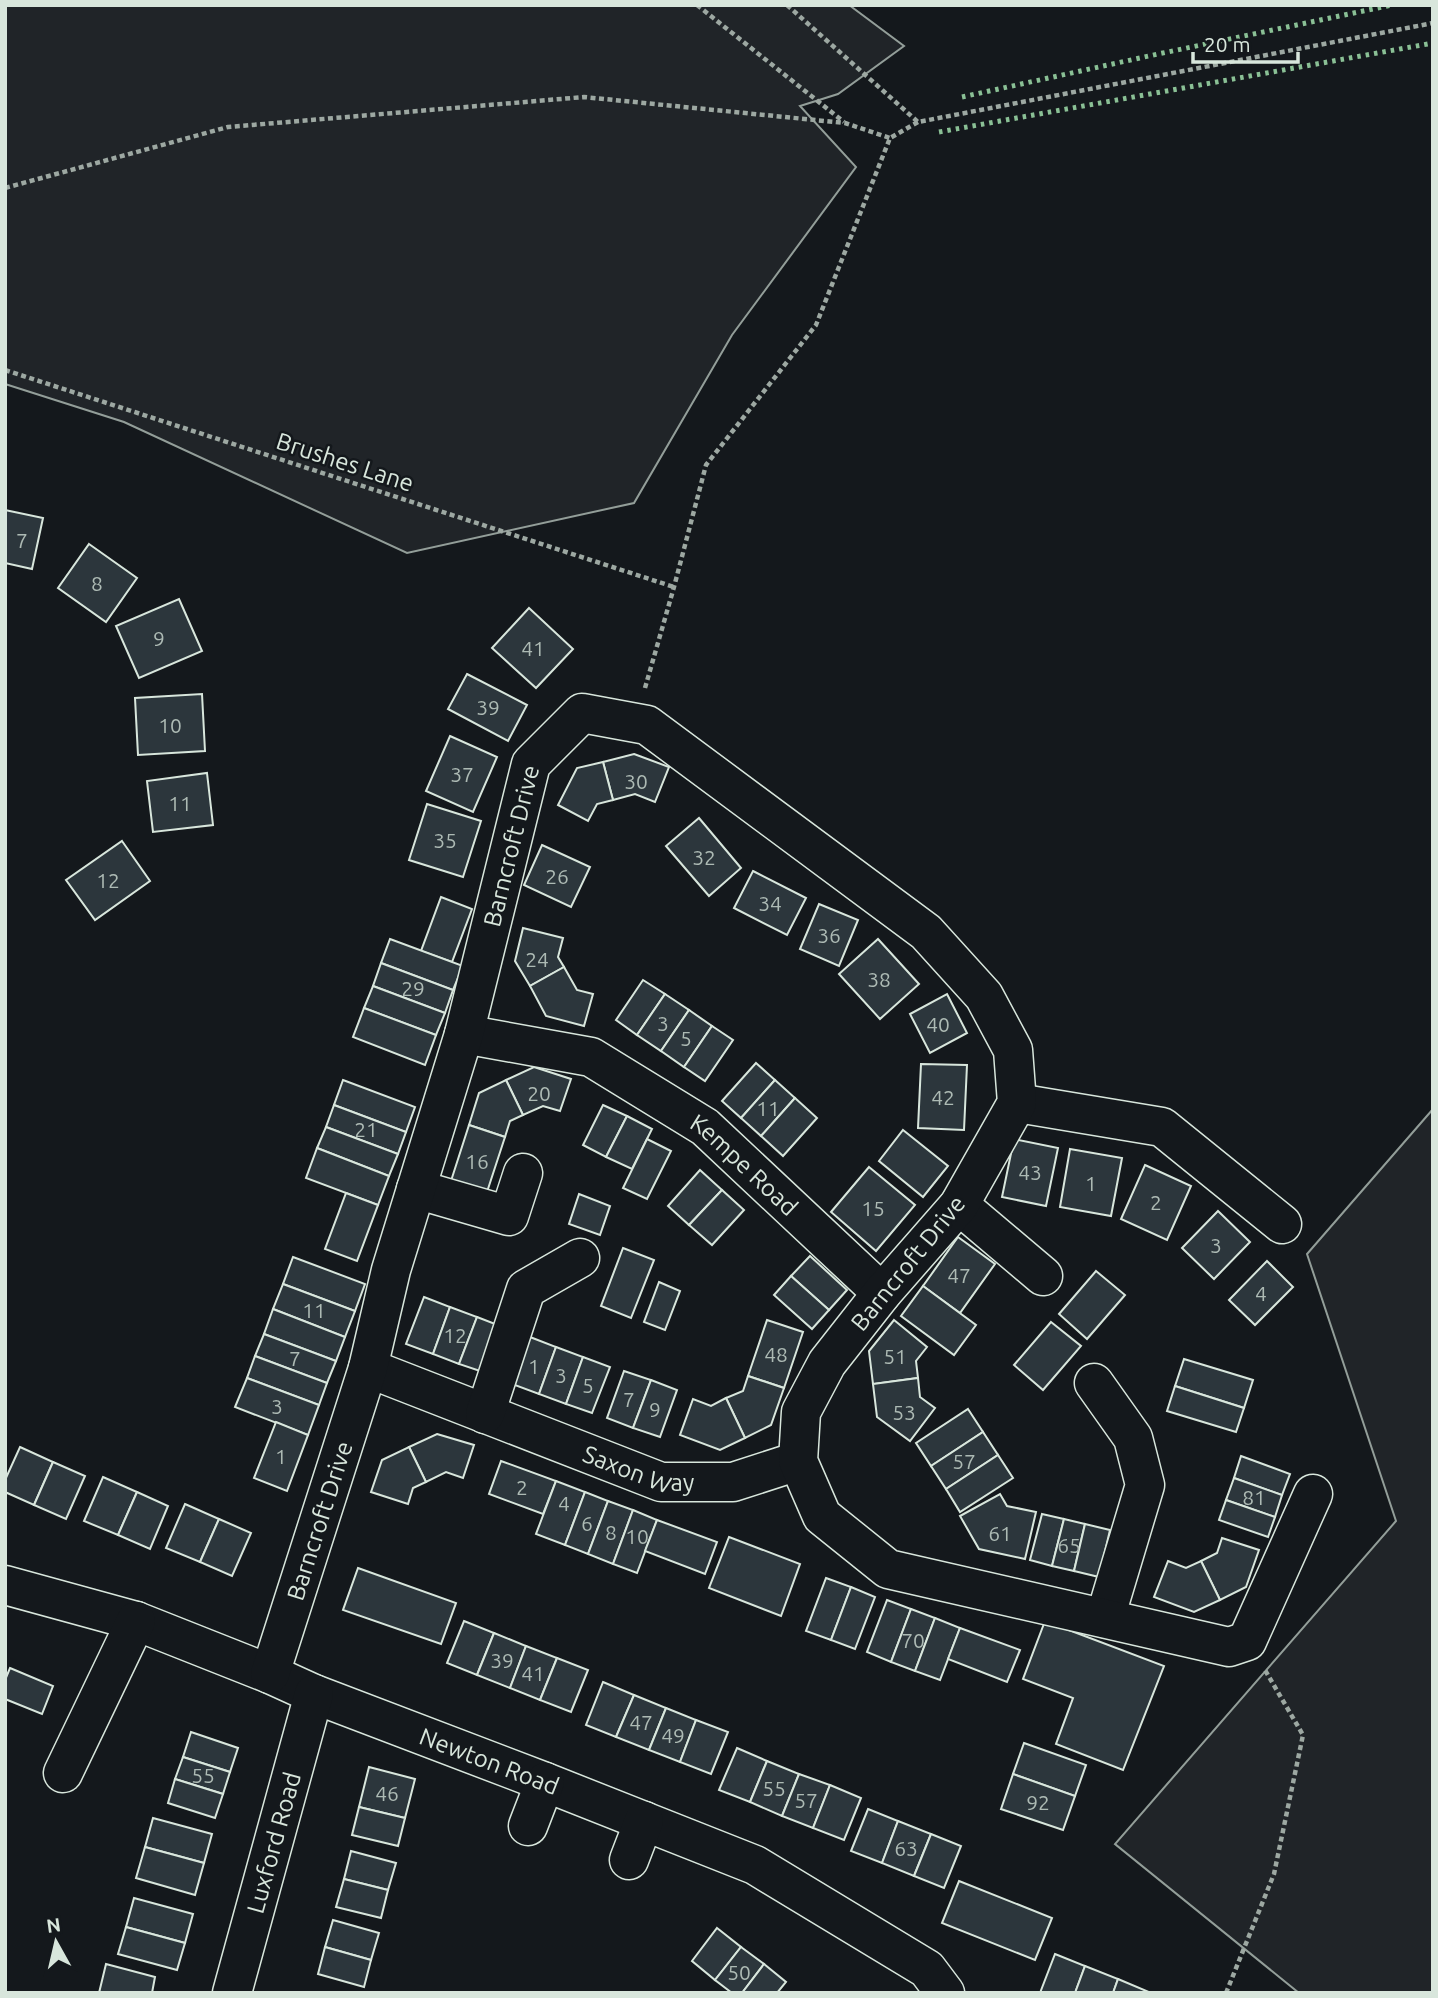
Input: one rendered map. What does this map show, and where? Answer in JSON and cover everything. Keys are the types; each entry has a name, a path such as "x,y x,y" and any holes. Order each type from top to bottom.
{"street":[{"name":"Barncroft Drive","path":"270,1674 368,1368 391,1270 464,1034 531,764 582,713 647,724 926,932 985,996 1013,1050 1017,1103 959,1205 882,1293 827,1363 801,1412 798,1461 822,1516 888,1569 1229,1647 1247,1641"},
{"name":"Kempe Road","path":"464,1034 591,1057 705,1127 882,1293"},
{"path":"1017,1103 1162,1127 1282,1224"},
{"path":"416,1189 509,1216 523,1173"},
{"path":"959,1205 1043,1276"},
{"path":"368,1368 485,1414 526,1289 580,1258"},
{"path":"1094,1383 1133,1438 1145,1485 1105,1618"},
{"name":"Saxon Way","path":"485,1414 661,1482 733,1482 798,1461"},
{"path":"1247,1641 1313,1494"},
{"name":"Newton Road","path":"5,1585 136,1620 314,1694 755,1865 927,1969 945,1993"},
{"path":"63,1773 136,1620"},
{"name":"Luxford Road","path":"232,1993 314,1694"},
{"path":"528,1826 545,1782"},
{"path":"629,1860 644,1821"}],"path":[{"path":"696,5 845,123"},
{"path":"787,5 918,122"},
{"path":"635,723 706,465 816,324 890,138 918,122 1433,23"},
{"path":"5,188 228,127 584,97 845,123 890,138"},
{"name":"Brushes Lane","path":"5,370 674,587"},
{"path":"1226,1993 1275,1874 1303,1735 1247,1641"}],"shaded area":[{"path":"5,5 849,5 904,46 838,94 800,106 856,167 732,335 634,503 407,553 124,422 5,384"},
{"path":"1433,1109 1433,1993 1299,1993 1115,1844 1396,1521 1307,1254"}],"building":[{"path":"5,510 43,518 32,569 5,563"},
{"path":"89,544 137,578 106,622 58,588"},
{"path":"179,599 202,651 139,678 116,626"},
{"path":"529,608 573,649 536,688 492,648"},
{"path":"467,674 527,705 508,741 448,709"},
{"path":"202,694 205,751 138,755 135,698"},
{"path":"450,736 497,757 473,812 426,791"},
{"path":"634,754 669,767 655,802 635,794 613,800 603,762"},
{"path":"603,762 613,800 597,804 588,821 558,805 577,768"},
{"path":"207,773 213,825 153,832 147,781"},
{"path":"427,804 481,821 463,877 409,860"},
{"path":"699,818 741,868 709,896 666,846"},
{"path":"122,841 150,881 95,920 66,880"},
{"path":"542,845 590,867 571,907 524,885"},
{"path":"753,871 806,898 787,935 734,908"},
{"path":"441,897 472,909 452,962 421,951"},
{"path":"819,904 858,920 839,966 800,949"},
{"path":"523,928 563,938 558,957 564,967 530,986 515,961"},
{"path":"390,939 463,966 453,990 381,963"},
{"path":"878,939 919,984 880,1019 839,974"},
{"path":"381,963 453,990 445,1013 373,986"},
{"path":"564,967 577,990 593,994 584,1026 546,1016 530,986"},
{"path":"643,980 665,994 637,1035 616,1020"},
{"path":"373,986 445,1013 436,1035 364,1008"},
{"path":"665,994 689,1010 661,1051 637,1035"},
{"path":"947,994 967,1033 930,1053 910,1014"},
{"path":"364,1008 436,1035 425,1065 353,1037"},
{"path":"689,1010 712,1026 684,1067 661,1051"},
{"path":"712,1026 733,1040 705,1081 684,1067"},
{"path":"756,1063 775,1080 741,1118 722,1101"},
{"path":"921,1064 967,1065 964,1130 918,1128"},
{"path":"534,1067 571,1079 560,1111 543,1106 523,1115 506,1080"},
{"path":"343,1080 415,1107 406,1132 334,1105"},
{"path":"506,1080 523,1115 510,1121 505,1137 469,1125 479,1093"},
{"path":"775,1080 795,1098 761,1136 741,1118"},
{"path":"795,1098 817,1118 783,1156 761,1136"},
{"path":"334,1105 406,1132 398,1154 326,1127"},
{"path":"603,1105 627,1116 606,1157 583,1145"},
{"path":"627,1116 652,1129 632,1169 606,1157"},
{"path":"469,1125 505,1137 486,1195 450,1184"},
{"path":"326,1127 398,1154 389,1176 317,1148"},
{"path":"903,1130 948,1166 923,1197 879,1161"},
{"path":"647,1139 671,1151 647,1199 623,1188"},
{"path":"1014,1139 1058,1148 1046,1206 1002,1197"},
{"path":"317,1148 389,1176 378,1205 306,1178"},
{"path":"1070,1149 1122,1158 1111,1216 1060,1207"},
{"path":"1145,1165 1191,1186 1167,1240 1121,1219"},
{"path":"869,1167 915,1205 876,1251 831,1212"},
{"path":"700,1170 722,1190 689,1225 668,1206"},
{"path":"722,1190 744,1210 712,1245 689,1225"},
{"path":"346,1193 378,1205 357,1261 325,1249"},
{"path":"579,1194 610,1206 600,1235 569,1224"},
{"path":"1218,1211 1250,1242 1214,1279 1182,1248"},
{"path":"958,1237 995,1264 960,1313 923,1286"},
{"path":"623,1248 654,1260 631,1318 601,1306"},
{"path":"810,1256 847,1290 829,1310 791,1276"},
{"path":"293,1257 365,1284 355,1311 283,1284"},
{"path":"1267,1261 1293,1287 1255,1325 1229,1300"},
{"path":"1096,1271 1125,1295 1087,1339 1059,1314"},
{"path":"791,1276 829,1310 812,1329 774,1295"},
{"path":"659,1282 680,1291 665,1330 644,1322"},
{"path":"283,1284 355,1311 345,1337 273,1309"},
{"path":"923,1286 976,1325 954,1355 901,1316"},
{"path":"424,1297 450,1307 433,1354 406,1344"},
{"path":"450,1307 477,1317 459,1364 433,1354"},
{"path":"273,1309 345,1337 336,1361 264,1334"},
{"path":"477,1317 503,1327 486,1373 459,1364"},
{"path":"767,1320 803,1332 784,1388 748,1376"},
{"path":"894,1320 927,1347 916,1361 918,1378 873,1384 869,1351"},
{"path":"1051,1322 1081,1346 1043,1390 1014,1365"},
{"path":"264,1334 336,1361 327,1383 255,1356"},
{"path":"530,1337 556,1347 539,1394 512,1384"},
{"path":"556,1347 583,1357 566,1404 539,1394"},
{"path":"255,1356 327,1383 319,1405 247,1378"},
{"path":"583,1357 610,1367 592,1413 566,1404"},
{"path":"1184,1359 1253,1380 1244,1408 1175,1386"},
{"path":"624,1371 651,1380 633,1428 607,1418"},
{"path":"748,1376 784,1388 771,1425 745,1438 726,1398 743,1391"},
{"path":"247,1378 319,1405 308,1435 235,1407"},
{"path":"918,1378 920,1397 935,1408 910,1441 877,1417 873,1384"},
{"path":"651,1380 677,1390 660,1437 633,1428"},
{"path":"1175,1386 1244,1408 1236,1432 1167,1411"},
{"path":"726,1398 745,1438 720,1450 680,1435 693,1399 711,1406"},
{"path":"968,1409 983,1432 931,1466 916,1443"},
{"path":"276,1422 308,1435 287,1491 254,1478"},
{"path":"983,1432 998,1455 946,1489 931,1466"},
{"path":"437,1434 474,1445 463,1478 446,1472 426,1482 409,1447"},
{"path":"20,1447 53,1462 34,1505 5,1492 5,1480"},
{"path":"409,1447 426,1482 413,1488 408,1504 371,1492 382,1460"},
{"path":"998,1455 1013,1478 960,1512 946,1489"},
{"path":"1241,1456 1290,1474 1282,1495 1234,1478"},
{"path":"501,1461 556,1481 543,1514 489,1494"},
{"path":"53,1462 85,1476 66,1519 34,1505"},
{"path":"103,1477 137,1492 118,1535 84,1521"},
{"path":"1234,1478 1282,1495 1275,1517 1226,1500"},
{"path":"556,1481 585,1492 565,1545 536,1534"},
{"path":"137,1492 168,1506 150,1549 118,1535"},
{"path":"585,1492 608,1501 588,1554 565,1545"},
{"path":"1000,1494 1007,1506 1036,1512 1025,1559 979,1549 960,1516"},
{"path":"1226,1500 1275,1517 1268,1537 1219,1520"},
{"path":"608,1501 633,1510 613,1564 588,1554"},
{"path":"185,1504 219,1519 200,1562 166,1548"},
{"path":"633,1510 657,1520 637,1573 613,1564"},
{"path":"1042,1514 1064,1519 1052,1566 1030,1560"},
{"path":"219,1519 251,1533 232,1576 200,1562"},
{"path":"1064,1519 1085,1524 1074,1571 1052,1566"},
{"path":"657,1520 717,1542 705,1574 645,1551"},
{"path":"1085,1524 1110,1530 1099,1577 1074,1571"},
{"path":"729,1537 800,1564 781,1616 709,1588"},
{"path":"1222,1538 1259,1550 1246,1587 1220,1600 1201,1561 1217,1553"},
{"path":"1168,1561 1186,1568 1201,1561 1220,1600 1194,1612 1154,1597"},
{"path":"358,1568 456,1603 441,1644 343,1610"},
{"path":"826,1578 851,1587 831,1640 806,1631"},
{"path":"851,1587 875,1597 855,1649 831,1640"},
{"path":"887,1600 911,1609 891,1662 867,1652"},
{"path":"911,1609 935,1618 915,1671 891,1662"},
{"path":"935,1618 960,1628 940,1680 915,1671"},
{"path":"464,1621 494,1633 477,1675 447,1663"},
{"path":"1045,1621 1164,1666 1123,1770 1056,1744 1073,1698 1023,1679"},
{"path":"960,1628 1020,1650 1007,1682 948,1659"},
{"path":"494,1633 526,1646 510,1688 477,1675"},
{"path":"526,1646 557,1658 540,1700 510,1688"},
{"path":"557,1658 588,1670 571,1712 540,1700"},
{"path":"10,1668 53,1686 42,1714 5,1699 5,1680"},
{"path":"603,1682 634,1695 616,1737 586,1725"},
{"path":"634,1695 666,1708 649,1750 616,1737"},
{"path":"666,1708 696,1720 680,1762 649,1750"},
{"path":"696,1720 728,1732 711,1774 680,1762"},
{"path":"191,1732 238,1748 230,1772 183,1757"},
{"path":"1024,1743 1086,1765 1075,1796 1013,1774"},
{"path":"737,1748 767,1761 750,1802 719,1790"},
{"path":"183,1757 230,1772 223,1794 175,1779"},
{"path":"767,1761 799,1774 782,1816 750,1802"},
{"path":"369,1767 415,1779 405,1818 359,1807"},
{"path":"799,1774 830,1785 813,1828 782,1816"},
{"path":"1013,1774 1075,1796 1063,1830 1001,1809"},
{"path":"175,1779 223,1794 215,1818 168,1803"},
{"path":"830,1785 861,1798 844,1840 813,1828"},
{"path":"359,1807 405,1818 398,1846 352,1835"},
{"path":"868,1809 898,1821 882,1863 851,1851"},
{"path":"153,1818 212,1834 204,1863 145,1847"},
{"path":"898,1821 931,1834 914,1876 882,1863"},
{"path":"931,1834 961,1846 944,1888 914,1876"},
{"path":"145,1847 204,1863 195,1895 136,1878"},
{"path":"351,1851 396,1863 388,1890 344,1879"},
{"path":"344,1879 388,1890 381,1918 336,1907"},
{"path":"959,1881 1052,1918 1035,1960 942,1923"},
{"path":"134,1898 193,1914 185,1943 126,1927"},
{"path":"333,1920 379,1933 371,1960 325,1947"},
{"path":"126,1927 185,1943 177,1970 118,1954"},
{"path":"717,1928 741,1947 715,1980 692,1961"},
{"path":"325,1947 371,1960 364,1987 318,1974"},
{"path":"741,1947 764,1964 742,1993 732,1993 715,1980"},
{"path":"1055,1954 1085,1966 1075,1993 1040,1993"},
{"path":"106,1964 155,1977 152,1993 99,1993"},
{"path":"764,1964 786,1982 777,1993 742,1993"},
{"path":"1085,1966 1118,1979 1113,1993 1075,1993"},
{"path":"1118,1979 1149,1992 1113,1993"}],"hedge":[{"path":"962,97 1392,5"},
{"path":"939,132 1433,43"}]}
